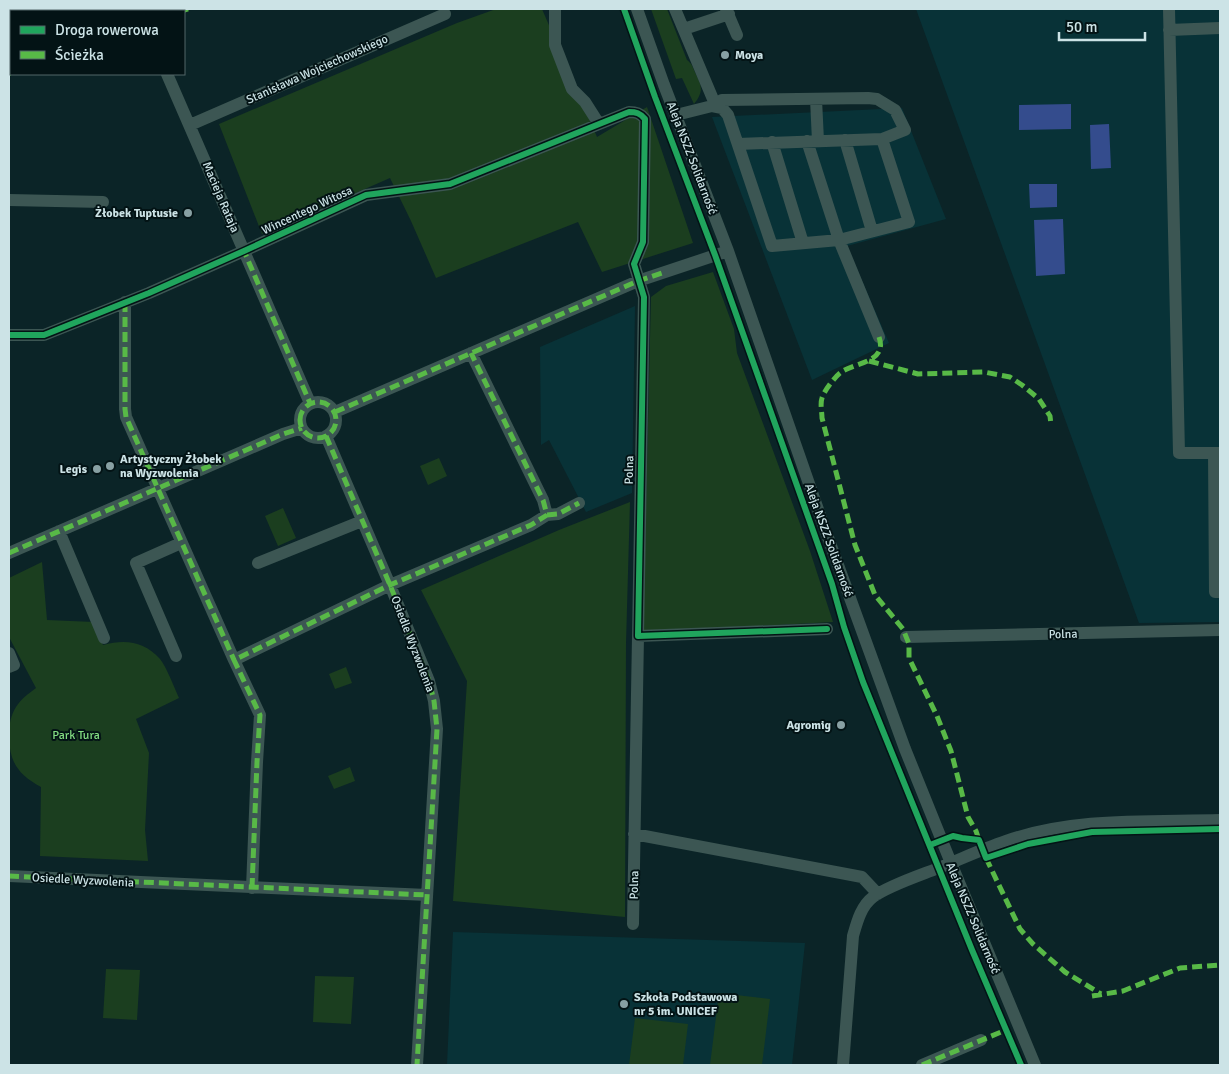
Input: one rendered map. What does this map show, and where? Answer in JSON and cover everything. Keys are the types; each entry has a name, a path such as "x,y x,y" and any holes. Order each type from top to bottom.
{"street":[{"path":"555,9 555,45 572,89 585,102 599,124"},
{"name":"Aleja NSZZ Solidarność","path":"637,9 728,251 825,530 905,749 950,864 1035,1065"},
{"path":"675,9 714,105 722,108 728,115 772,246 839,240 909,222 882,138"},
{"path":"1169,9 1179,454 1217,453 1215,592 1220,592"},
{"path":"684,29 729,11 737,35"},
{"name":"Stanisława Wojciechowskiego","path":"190,125 445,14"},
{"path":"1169,30 1220,28"},
{"name":"Macieja Rataja","path":"167,75 310,403"},
{"path":"816,99 812,141 839,240 879,337"},
{"path":"676,115 714,105 722,100 877,99 895,110 905,130 882,138 738,144"},
{"name":"Wincentego Witosa","path":"9,335 44,335 244,251 366,195 450,184 629,112 641,114 645,119"},
{"name":"Polna","path":"633,924 644,297 634,264 643,242 645,119"},
{"path":"845,140 872,231"},
{"path":"772,142 803,243"},
{"path":"9,200 102,202"},
{"path":"335,412 638,281 728,251"},
{"path":"125,302 126,417 181,543 260,715 252,888"},
{"path":"471,353 544,500 547,515"},
{"path":"310,403 324,403 335,412 335,426 332,432 326,436 312,437 302,428 301,414 310,403"},
{"path":"9,553 283,434 302,428"},
{"name":"Osiedle Wyzwolenia","path":"326,436 390,585 429,681 434,701 437,729 417,1065"},
{"path":"234,660 390,585 532,525 547,515 558,514 579,503"},
{"path":"258,563 362,521"},
{"path":"59,531 104,638"},
{"path":"176,656 136,563 181,543"},
{"path":"638,636 827,629"},
{"name":"Polna","path":"906,637 1220,630"},
{"path":"9,653 14,665 9,667"},
{"path":"843,1065 854,936 857,921 873,897 899,884 1006,841 1060,828 1101,823 1220,820"},
{"path":"634,834 862,877 878,894"},
{"name":"Osiedle Wyzwolenia","path":"9,876 427,895"},
{"path":"922,1065 980,1040"}],"shaded area":[{"path":"916,9 1220,9 1220,622 1139,623"},
{"path":"902,108 946,219 847,246 889,343 812,380 712,117"},
{"path":"635,306 632,493 586,512 549,440 541,445 540,347"},
{"name":"Szkoła Podstawowa nr 5 im. UNICEF","path":"453,932 805,943 792,1065 447,1065"}],"green space":[{"path":"496,9 542,9 597,137 647,107 693,243 602,272 578,222 436,278 390,178 262,234 219,124 457,23"},
{"path":"651,9 667,9 687,60 692,65 701,87 700,95 694,104 682,78 676,79"},
{"path":"713,272 734,329 737,353 810,551 833,622 643,632 651,297 666,286"},
{"path":"439,458 447,476 428,485 420,466"},
{"path":"630,502 626,643 625,917 453,901 467,681 421,590 559,530"},
{"path":"283,508 296,538 278,546 265,516"},
{"name":"Park Tura","path":"42,562 47,620 94,622 103,645 126,642 147,648 163,663 179,698 136,719 149,753 145,830 148,861 40,856 41,787 20,772 13,759 9,743 10,723 14,710 22,699 36,688 9,637 9,578"},
{"path":"346,667 352,683 335,689 329,674"},
{"path":"350,767 355,781 334,789 328,776"},
{"path":"106,969 140,970 137,1020 103,1018"},
{"path":"315,976 354,977 351,1024 313,1022"},
{"path":"719,993 770,999 762,1065 710,1065"},
{"path":"635,1018 688,1024 683,1065 629,1065"}],"water":[{"path":"1071,104 1071,129 1019,130 1019,105"},
{"path":"1109,124 1111,168 1091,169 1090,125"},
{"path":"1029,184 1057,184 1057,207 1030,208"},
{"path":"1063,219 1065,274 1036,276 1034,220"}],"marked path":[{"path":"241,253 244,251 310,403"},
{"path":"335,412 638,281 665,272"},
{"path":"125,302 126,417 234,660"},
{"path":"879,337 879,352 874,357 846,369 827,388 821,400 822,418 855,545 875,595 903,629 909,644 909,658 937,716 951,751 968,817 979,840 976,840"},
{"path":"252,888 260,715 234,660 390,585 531,525 547,515 543,500 471,353"},
{"path":"869,361 918,374 984,372 1010,377 1039,399 1050,416 1051,425"},
{"path":"318,402 325,403 331,407 335,413 336,420 335,427 331,433 325,437 318,438 311,437 305,433 301,427 300,420 301,413 305,407 311,403 318,402"},
{"path":"9,553 283,434 302,428"},
{"path":"326,436 390,585 429,681 434,701 437,729 417,1065"},
{"path":"547,515 558,514 579,503"},
{"path":"986,858 1020,929 1033,944 1065,972 1101,994"},
{"path":"9,876 427,895"},
{"path":"1092,996 1123,991 1180,968 1220,965"},
{"path":"922,1065 1006,1030"}],"cycle path":[{"path":"624,9 715,255 832,584 844,627 863,682 1021,1065"},
{"path":"9,335 44,335 149,293 366,195 450,184 629,112 638,113 645,119 643,242 634,264 644,297 638,636 827,629"},
{"path":"930,845 953,836 979,840 986,858 1028,844 1092,832 1220,829"}],"place":[{"name":"Moya","path":"725,55"},
{"name":"Żłobek Tuptusie","path":"188,213"},
{"name":"Artystyczny Żłobek na Wyzwolenia","path":"110,466"},
{"name":"Legis","path":"97,469"},
{"name":"Agromig","path":"841,725"},
{"name":"Szkoła Podstawowa nr 5 im. UNICEF","path":"624,1004"}]}
